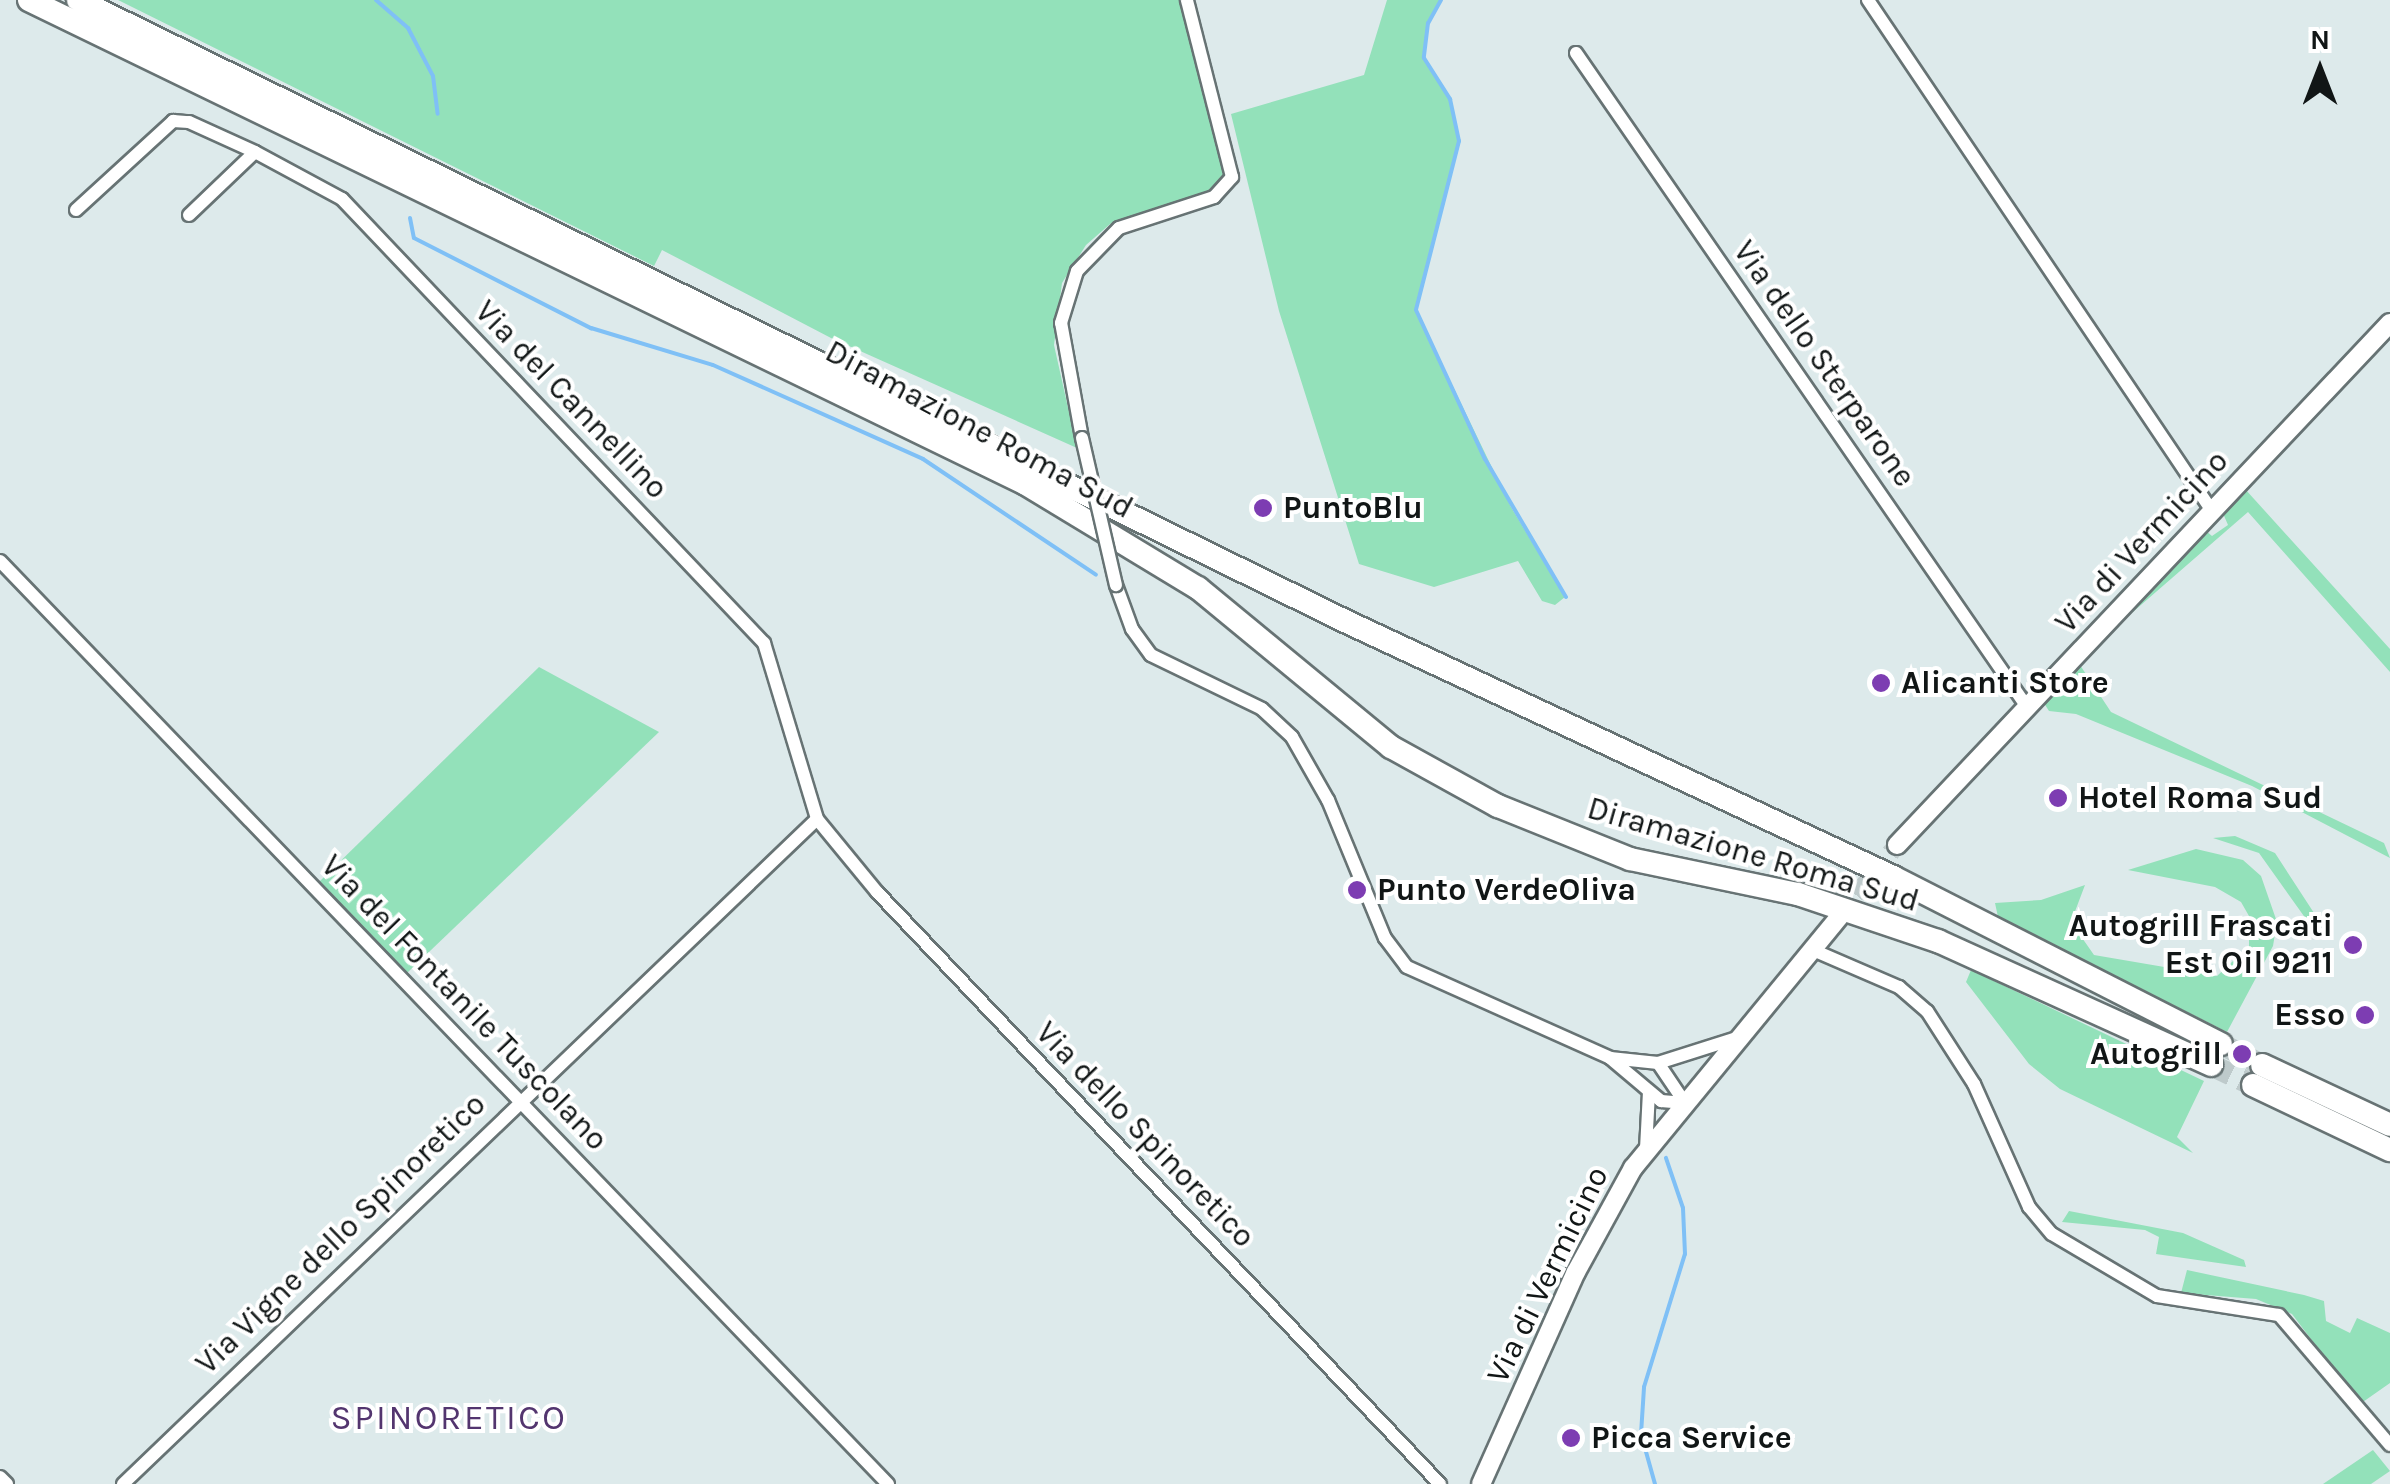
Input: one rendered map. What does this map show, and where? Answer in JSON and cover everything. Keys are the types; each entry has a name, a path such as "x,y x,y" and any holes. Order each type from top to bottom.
{"highway":[{"name":"Diramazione Roma Sud","path":"29,0 1026,484 1198,588 1391,747 1520,816 1630,860 1785,891 1918,934 2216,1054 1893,876 1330,613 78,0"},
{"path":"89,0 160,40"},
{"path":"2390,1126 2258,1075 2390,1150"}],"main road":[{"name":"Via di Vermicino","path":"1897,845 2390,323"},
{"name":"Via di Vermicino","path":"1482,1484 1576,1272 1646,1149 1839,917"}],"street":[{"path":"1188,0 1232,177 1218,194 1120,228 1076,271 1061,323 1082,438 1116,585 1132,630 1151,655 1262,709 1292,737 1318,779 1380,928 1401,962 1434,984 1610,1058 1658,1063 1743,1036"},
{"path":"1868,0 2212,511"},
{"name":"Via dello Sterparone","path":"1576,54 2027,706"},
{"name":"Via del Cannellino","path":"76,210 174,121 255,152 342,199 764,643 816,820"},
{"path":"189,214 255,152"},
{"name":"Via del Fontanile Tuscolano","path":"0,560 888,1484"},
{"name":"Via Vigne dello Spinoretico","path":"123,1484 519,1100 816,820"},
{"name":"Via dello Spinoretico","path":"816,820 911,931 1440,1484"},
{"path":"1813,950 1900,987 1928,1011 1978,1092 2029,1207 2052,1234 2153,1294 2279,1316 2390,1446"},
{"path":"1610,1058 1667,1103 1686,1103"},
{"path":"1658,1063 1686,1103"},
{"path":"1646,1149 1649,1092"},
{"path":"0,1477 7,1484"}],"green space":[{"path":"118,0 1180,0 1225,177 1207,193 1110,224 1086,245 1062,283 1054,345 1077,448 831,338 662,250 654,266"},
{"path":"1387,0 1441,0 1428,23 1424,57 1450,99 1459,141 1416,310 1511,507 1565,597 1555,605 1542,601 1518,561 1434,587 1359,564 1279,311 1231,114 1364,75"},
{"path":"2245,489 2390,649 2390,672 2248,512 2088,651 2205,530 2212,536 2228,525 2222,511"},
{"path":"2078,662 2111,712 2384,843 2390,858 2252,786 2076,714 2049,711 2042,700"},
{"path":"539,667 659,732 407,973 319,882"},
{"path":"2235,836 2275,853 2314,913 2306,919 2259,853 2213,838"},
{"path":"2196,849 2243,860 2261,876 2277,922 2273,946 2227,1032 1998,917 1995,903 2041,900 2085,885 2071,922 2094,955 2217,976 2249,946 2249,916 2241,902 2215,887 2128,870"},
{"path":"1971,970 2204,1081 2177,1137 2193,1153 2060,1089 2029,1064 1966,982"},
{"path":"2069,1211 2183,1233 2244,1260 2246,1267 2156,1254 2159,1237 2145,1230 2062,1222"},
{"path":"2187,1270 2324,1301 2326,1321 2350,1333 2357,1318 2390,1333 2390,1383 2360,1404 2292,1314 2256,1299 2181,1293"},
{"path":"2373,1450 2390,1471 2371,1484 2323,1484"}],"waterway":[{"path":"376,0 408,28 433,76 438,114"},
{"path":"1441,0 1428,23 1424,58 1450,99 1459,141 1416,310 1485,459 1566,597"},
{"path":"410,218 414,238 591,328 713,365 923,459 1096,575"},
{"path":"1655,1484 1641,1434 1644,1387 1685,1254 1683,1208 1666,1158"}],"tunnel":[{"path":"1839,916 1897,845"},
{"path":"2221,1044 2262,1065"},
{"path":"2211,1065 2253,1085"}],"place":[{"name":"PuntoBlu","path":"1263,508"},
{"name":"Alicanti Store","path":"1881,683"},
{"name":"Hotel Roma Sud","path":"2058,798"},
{"name":"Punto VerdeOliva","path":"1357,890"},
{"name":"Autogrill Frascati Est Oil 9211","path":"2353,945"},
{"name":"Esso","path":"2365,1015"},
{"name":"Autogrill","path":"2242,1054"},
{"name":"Picca Service","path":"1571,1438"}],"district":[{"name":"SPINORETICO","path":"449,1418"}]}
